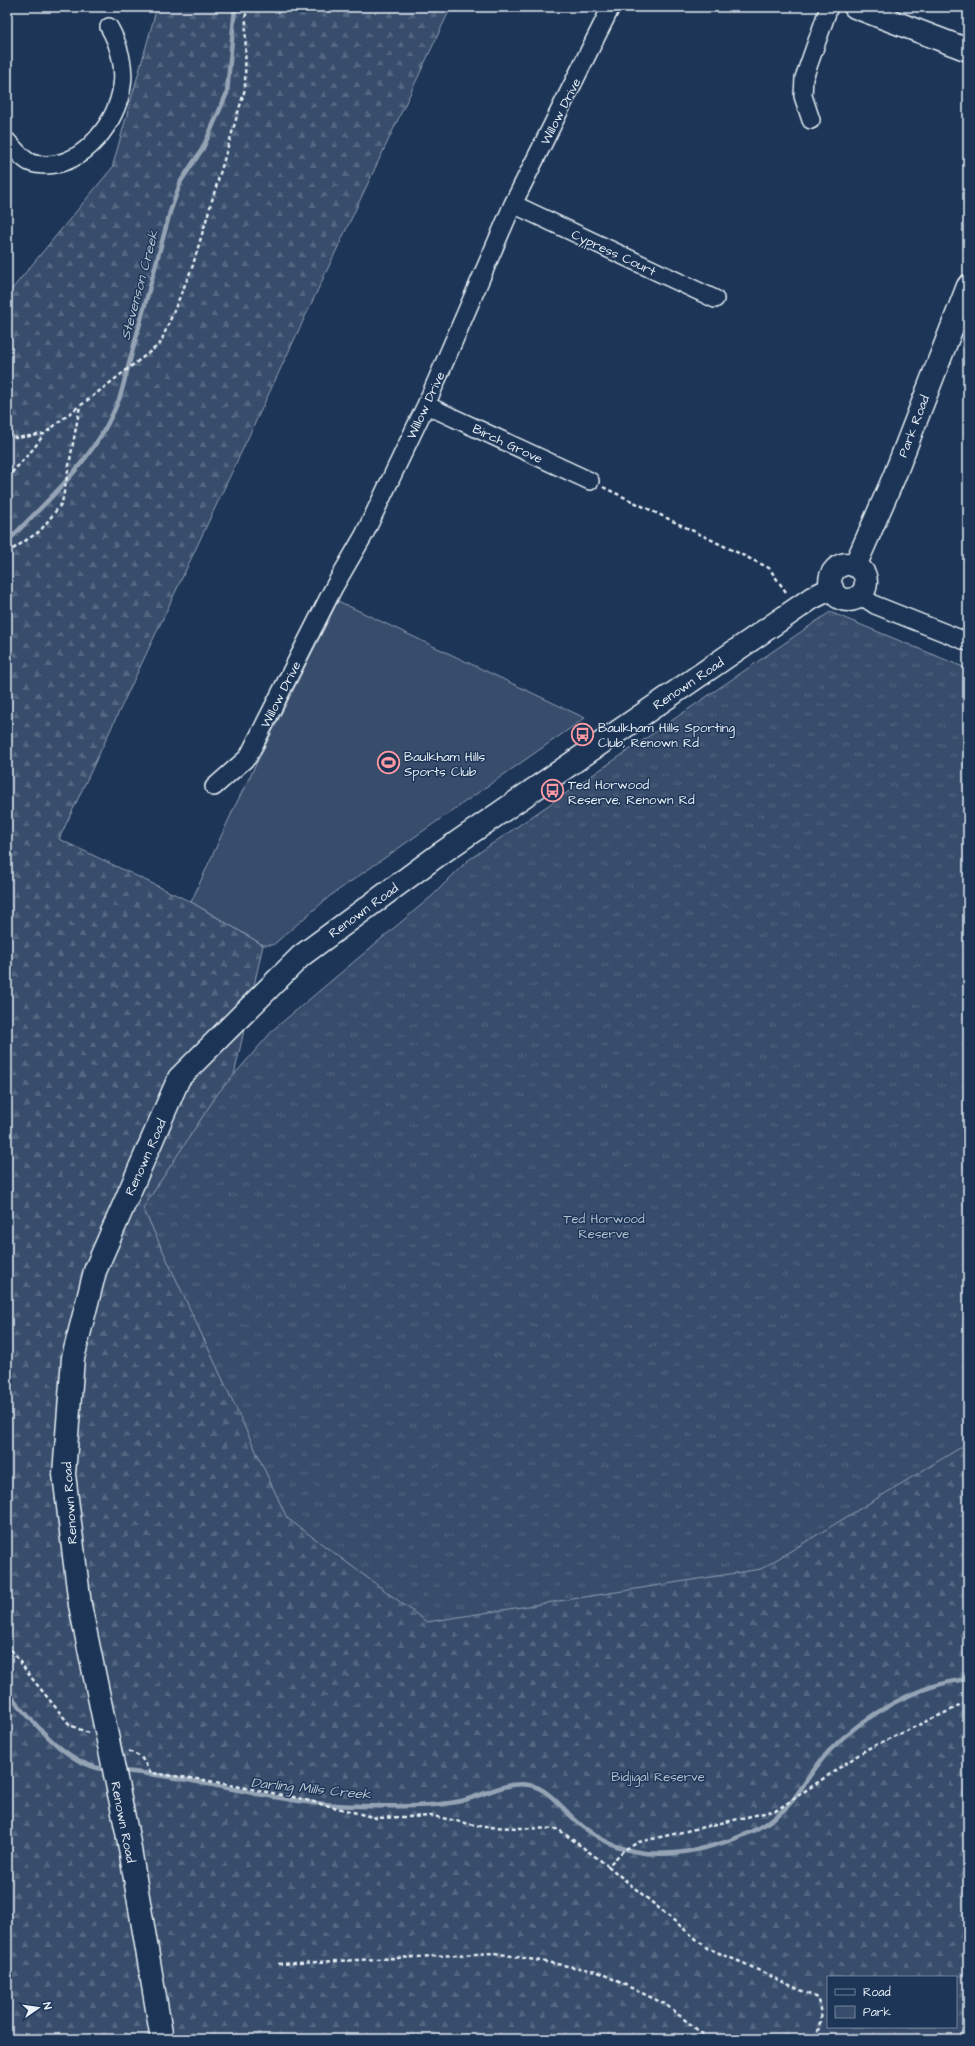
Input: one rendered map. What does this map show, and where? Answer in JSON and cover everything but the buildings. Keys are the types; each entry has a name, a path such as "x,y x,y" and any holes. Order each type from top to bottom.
{"main road":[{"path":"855,7 968,50"},
{"name":"Park Road","path":"855,566 891,483 968,286"},
{"path":"850,564 860,569 866,580 863,591 860,595 850,600 839,597 832,588 831,577 838,567 850,564"},
{"name":"Renown Road","path":"162,2039 128,1837 80,1605 64,1474 73,1358 95,1271 180,1078 301,956 437,856 812,598 832,588"}],"street":[{"name":"Willow Drive","path":"214,787 248,757 334,587 364,535 426,405 513,204 611,7"},
{"path":"811,120 802,88 804,78 829,7"},
{"path":"7,141 30,162 39,165 69,161 82,152 94,140 112,119 122,86 123,77 119,52 109,28"},
{"name":"Cypress Court","path":"513,204 715,299"},
{"name":"Birch Grove","path":"426,405 590,481"},
{"path":"860,595 875,605 968,642"}],"path":[{"path":"7,478 34,448 44,434 160,344 192,268 245,89 246,7"},
{"path":"7,553 40,531 62,503 80,406"},
{"path":"7,434 16,438 44,434"},
{"path":"590,481 769,568 786,592"},
{"path":"7,1644 30,1676 70,1725 92,1734"},
{"path":"608,1866 624,1850 639,1842 777,1810 867,1748 968,1702"},
{"path":"127,1750 141,1757 152,1774 204,1780 298,1798 376,1818 433,1816 484,1827 558,1829 608,1866 707,1948 743,1963 817,1998 821,2007 822,2018 816,2039"},
{"path":"278,1964 495,1953 596,1971 665,2004 709,2039"}],"green space":[{"name":"Bidjigal Reserve","path":"157,7 451,7 59,839 191,902 263,945 206,1201 968,1354 968,2039 7,2039 7,295 112,168"},
{"name":"Baulkham Hills Sports Club","path":"338,601 585,718 330,896 273,945 263,945 191,902 234,808"},
{"name":"Ted Horwood Reserve","path":"830,612 968,669 968,1443 761,1569 427,1622 287,1518 143,1208 218,1093 274,1029 432,896 467,861"}],"waterway":[{"name":"Stevenson Creek","path":"7,542 53,496 85,459 102,434 120,397 170,212 181,181 203,148 227,93 235,7"},
{"name":"Darling Mills Creek","path":"121,1771 181,1779 298,1801 358,1806 436,1805 469,1799 512,1785 529,1785 535,1786 546,1792 585,1828 601,1839 634,1851 652,1854 670,1854 720,1844 765,1824 785,1809 829,1751 858,1725 893,1703 911,1694 930,1687 968,1679"},
{"name":"Darling Mills Creek","path":"7,1692 39,1729 64,1751 78,1760 92,1766 108,1770"}],"place":[{"name":"Baulkham Hills Sporting Club, Renown Rd","path":"583,734"},
{"name":"Baulkham Hills Sports Club","path":"389,763"},
{"name":"Ted Horwood Reserve, Renown Rd","path":"552,791"}]}
